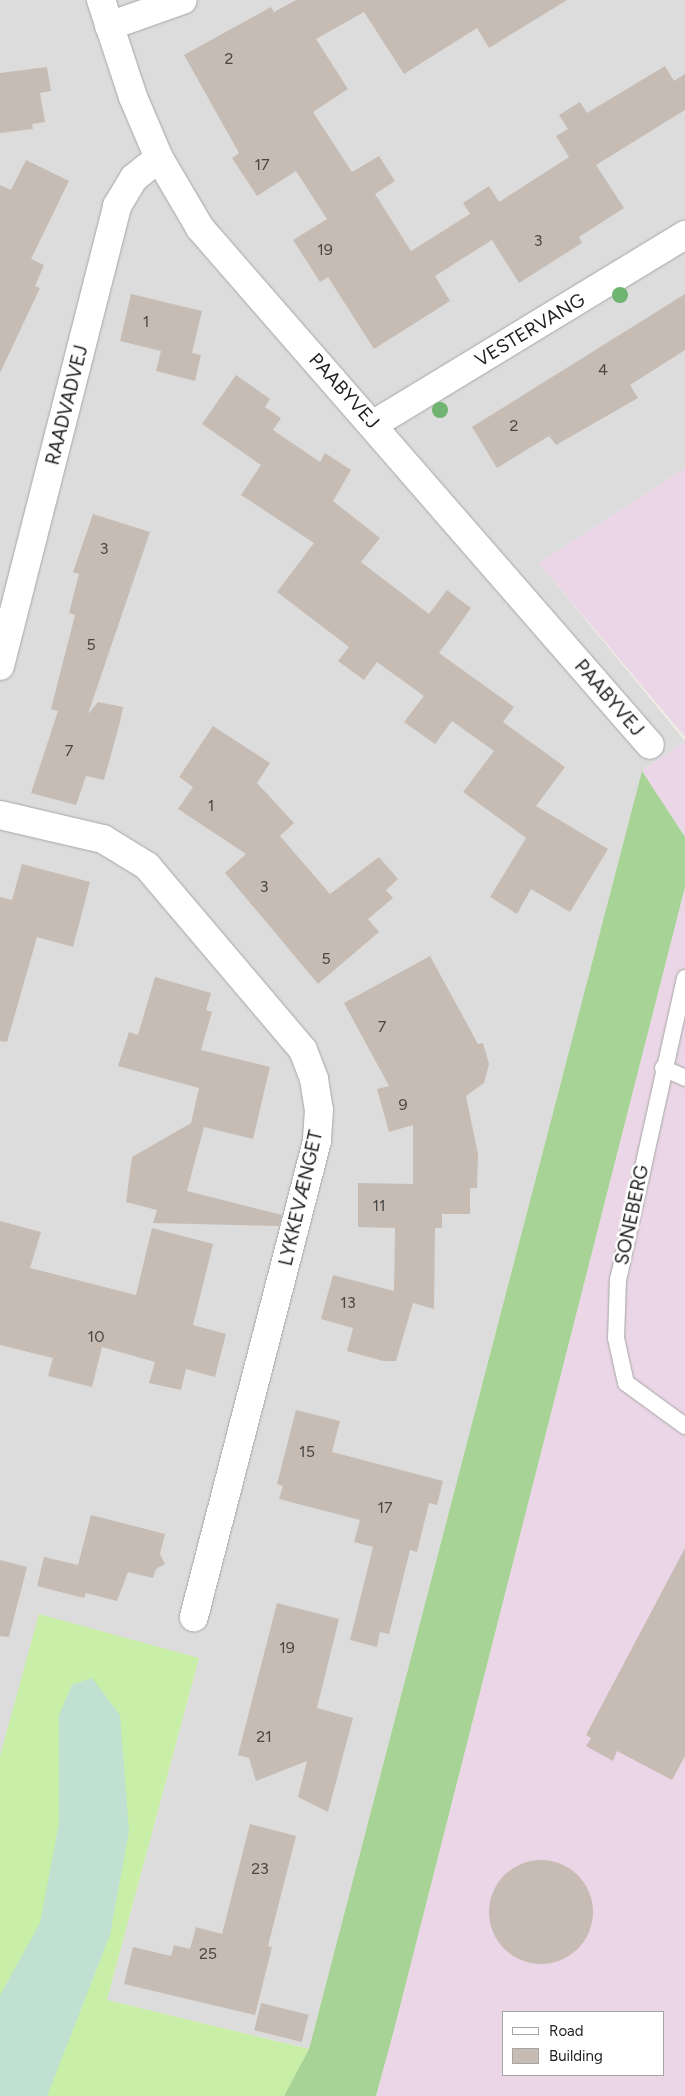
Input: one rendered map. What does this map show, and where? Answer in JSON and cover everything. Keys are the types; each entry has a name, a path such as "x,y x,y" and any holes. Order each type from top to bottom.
{"street":[{"name":"PAABYVEJ","path":"101,0 159,158 200,228 374,424 650,745"},
{"path":"109,26 183,0"},
{"name":"RAADVADVEJ","path":"0,666 117,206 134,178 159,158"},
{"name":"VESTERVANG","path":"374,424 685,235"},
{"name":"LYKKEVÆNGET","path":"0,815 103,839 147,866 303,1050 314,1079 319,1110 317,1141 194,1616"}],"lane":[{"name":"SONEBERG","path":"685,978 663,1068 618,1278 616,1338 626,1382 685,1426"},
{"path":"663,1068 685,1078"}],"shaded area":[{"path":"0,0 685,0 685,468 539,563 685,741 642,771 309,2049 107,2000 199,1658 0,1756"},
{"path":"685,468 685,737 539,563"},
{"path":"685,741 685,837 642,771"},
{"path":"685,887 685,2096 376,2096 394,2030"}],"green space":[{"path":"642,771 685,837 685,887 394,2030 376,2096 284,2096 309,2049"},
{"path":"39,1614 199,1658 107,2000 309,2049 284,2096 0,2096 0,1756"},
{"path":"92,1678 120,1715 129,1831 110,1935 47,2096 0,2096 0,1995 40,1923 59,1823 59,1715 72,1685"}],"building":[{"path":"296,0 567,0 489,48 477,28 404,74 364,12 316,39 348,89 313,112 352,172 379,156 395,181 375,194 411,251 470,214 463,203 489,186 499,202 569,157 556,136 568,129 559,115 580,102 587,113 665,66 674,81 685,74 685,110 596,165 624,208 579,237 582,243 519,283 492,240 435,276 450,301 374,349 328,277 320,282 293,240 327,219 296,171 257,196 232,158 239,153 184,55 271,7 274,12"},
{"path":"47,67 51,91 40,93 45,122 32,124 33,129 0,133 0,73"},
{"path":"26,160 69,181 31,259 44,265 35,286 40,288 0,373 0,185 11,190"},
{"path":"131,294 202,311 192,353 201,355 195,381 156,371 161,351 120,341"},
{"path":"685,294 685,350 630,385 638,398 556,445 549,436 497,468 472,427"},
{"path":"236,375 270,399 265,407 281,418 273,430 320,462 325,453 351,470 333,501 380,538 361,562 429,614 447,590 471,608 439,653 514,707 503,722 565,767 536,806 608,849 570,912 531,889 517,914 490,897 526,838 463,792 494,751 452,721 435,744 404,722 424,696 377,662 364,680 338,661 349,647 277,592 314,543 241,495 261,465 202,424"},
{"path":"93,514 150,532 88,714 98,702 123,707 120,722 104,780 86,776 76,805 31,793 58,711 51,709 75,615 69,613 79,574 73,572"},
{"path":"213,726 270,763 257,783 294,823 280,836 330,894 379,857 398,879 386,890 393,898 368,919 379,932 318,984 225,873 246,854 178,809 193,787 179,777"},
{"path":"22,864 90,882 73,947 37,937 7,1042 0,1041 0,897 12,900"},
{"path":"430,956 478,1044 483,1043 489,1064 484,1083 466,1096 478,1154 477,1188 470,1188 470,1214 442,1214 442,1228 435,1228 434,1309 413,1303 396,1361 383,1361 347,1351 353,1328 321,1319 333,1275 394,1291 395,1228 358,1227 358,1183 413,1184 413,1125 389,1132 377,1089 389,1086 344,1003"},
{"path":"155,977 211,993 206,1010 212,1012 201,1050 270,1067 253,1139 204,1127 187,1191 282,1215 279,1226 153,1223 157,1210 126,1202 132,1157 191,1123 199,1088 118,1066 129,1032 138,1035"},
{"path":"0,1221 41,1232 30,1268 136,1295 152,1228 213,1244 193,1325 226,1334 215,1377 186,1369 181,1390 149,1383 155,1362 102,1347 92,1387 48,1376 53,1358 0,1345"},
{"path":"296,1410 340,1421 332,1452 443,1481 437,1505 429,1503 417,1552 410,1550 389,1634 380,1632 377,1647 350,1640 373,1547 354,1542 360,1520 279,1499 283,1486 277,1484"},
{"path":"91,1515 165,1534 160,1554 165,1564 156,1569 153,1578 128,1572 117,1601 86,1593 84,1598 37,1586 44,1557 78,1565"},
{"path":"685,1548 685,1756 672,1780 617,1751 613,1761 586,1746 591,1738 586,1735"},
{"path":"0,1560 27,1567 9,1637 0,1636"},
{"path":"277,1603 339,1619 317,1708 353,1718 328,1812 298,1797 307,1761 256,1781 249,1758 238,1755"},
{"path":"250,1824 296,1836 268,1946 272,1947 255,2015 124,1984 133,1947 171,1956 174,1945 190,1949 196,1927 222,1934"},
{"path":"541,1860 561,1864 578,1875 589,1892 593,1912 589,1932 578,1949 561,1960 541,1964 521,1960 504,1949 493,1932 489,1912 493,1892 504,1875 521,1864"},
{"path":"261,2003 309,2015 302,2042 254,2030"}]}
